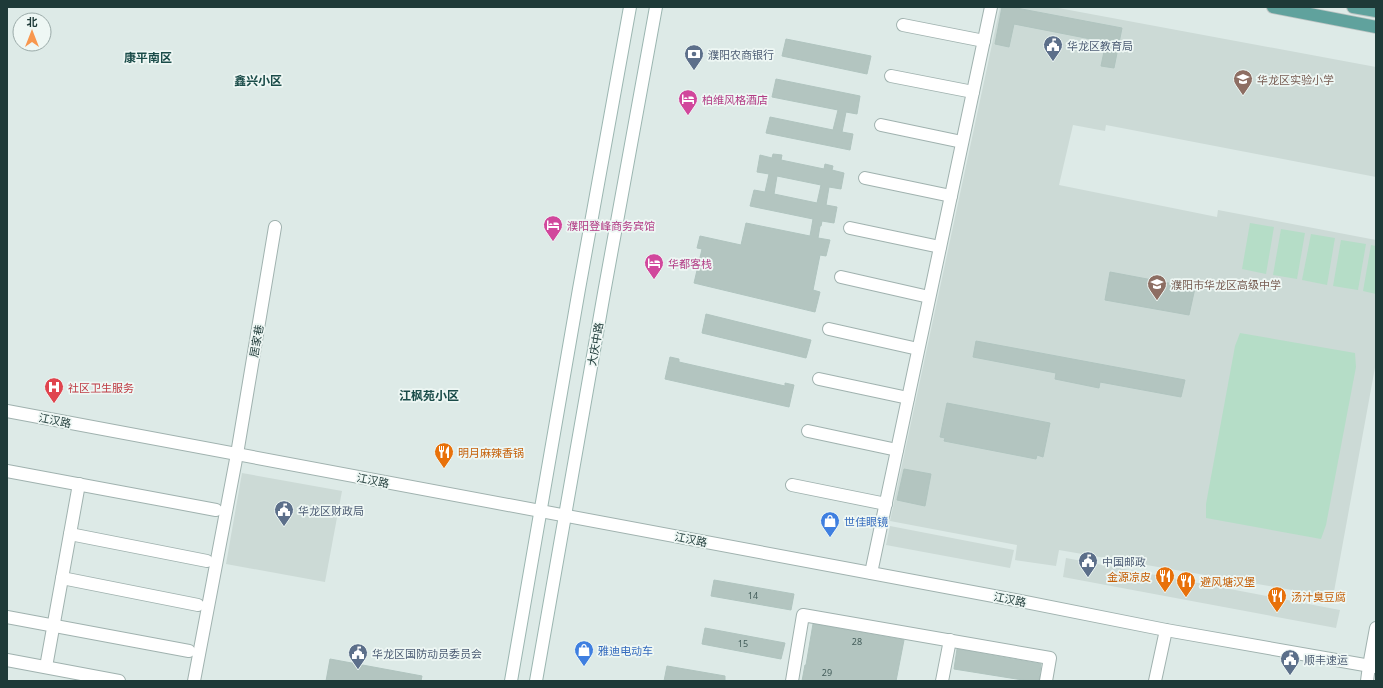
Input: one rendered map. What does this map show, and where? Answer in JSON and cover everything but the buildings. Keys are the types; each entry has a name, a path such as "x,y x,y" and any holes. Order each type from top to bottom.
{"main road":[{"path":"1273,7 1376,27"},
{"path":"1353,7 1376,11"}],"street":[{"path":"511,681 630,7"},
{"name":"大庆中路","path":"536,681 656,7"},
{"path":"871,573 991,7"},
{"path":"904,26 984,41"},
{"path":"891,76 973,92"},
{"path":"881,125 962,142"},
{"path":"865,178 951,196"},
{"name":"居家巷","path":"194,681 237,454 275,227"},
{"path":"850,228 940,247"},
{"path":"842,277 929,297"},
{"path":"829,329 918,349"},
{"path":"819,379 908,398"},
{"name":"江汉路","path":"7,411 871,573 1166,630 1373,667"},
{"path":"808,431 897,450"},
{"path":"7,470 216,510"},
{"path":"46,667 80,484"},
{"path":"792,485 886,504"},
{"path":"70,534 207,561"},
{"path":"62,578 198,605"},
{"path":"792,681 804,615 1050,658 1046,681"},
{"path":"7,617 189,651"},
{"path":"1367,681 1373,667 1376,628"},
{"path":"1155,681 1166,630"},
{"path":"942,681 950,640"},
{"path":"7,660 118,681"}],"shaded area":[{"name":"濮阳市华龙区高级中学","path":"1000,7 1053,7 1376,67 1376,177 1106,125 1105,131 1073,125 1059,185 1217,217 1218,210 1376,240 1376,362 1333,597 1059,550 1056,566 1015,560 1017,545 890,521"},
{"name":"华龙区财政局","path":"242,473 342,491 325,582 226,564"},
{"path":"890,526 1014,550 1010,568 886,545"},
{"path":"1066,558 1340,610 1336,628 1063,577"}],"green space":[{"path":"1250,223 1274,227 1266,274 1242,269"},
{"path":"1281,229 1305,233 1297,279 1273,275"},
{"path":"1311,234 1335,238 1327,285 1302,280"},
{"path":"1341,240 1366,244 1358,290 1333,286"},
{"path":"1371,245 1376,246 1376,294 1363,291"},
{"path":"1240,333 1355,353 1356,367 1326,525 1321,539 1206,518 1206,504 1235,346"}],"place":[{"name":"华龙区教育局","path":"1053,62"},
{"name":"濮阳农商银行","path":"694,71"},
{"name":"华龙区实验小学","path":"1243,96"},
{"name":"柏维风格酒店","path":"688,116"},
{"name":"濮阳登峰商务宾馆","path":"553,242"},
{"name":"华都客栈","path":"654,280"},
{"name":"濮阳市华龙区高级中学","path":"1157,301"},
{"name":"社区卫生服务","path":"54,404"},
{"name":"明月麻辣香锅","path":"444,469"},
{"name":"华龙区财政局","path":"284,527"},
{"name":"世佳眼镜","path":"830,538"},
{"name":"中国邮政","path":"1088,578"},
{"name":"金源凉皮","path":"1165,593"},
{"name":"避风塘汉堡","path":"1186,598"},
{"name":"汤汁臭豆腐","path":"1277,613"},
{"name":"雅迪电动车","path":"584,667"},
{"name":"华龙区国防动员委员会","path":"358,670"},
{"name":"顺丰速运","path":"1290,676"}],"district":[{"name":"康平南区","path":"148,57"},
{"name":"鑫兴小区","path":"258,80"},
{"name":"江枫苑小区","path":"429,395"}]}
